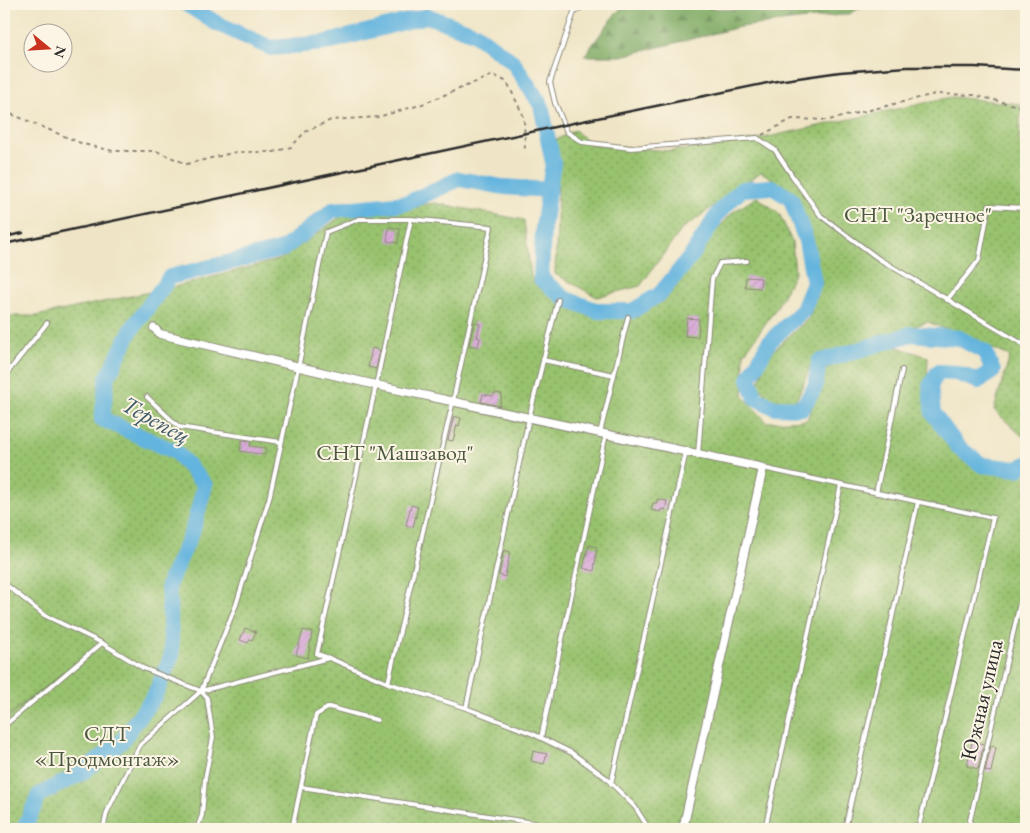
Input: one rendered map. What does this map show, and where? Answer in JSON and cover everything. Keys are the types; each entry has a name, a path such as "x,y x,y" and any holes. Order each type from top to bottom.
{"street":[{"path":"154,328 160,334 298,368 763,468 683,829"}],"lane":[{"path":"587,4 574,12 550,82 554,103 567,132 582,142 631,148 758,138 775,150 822,216 879,259 1026,346"},
{"path":"947,300 979,260 989,206 1026,208"},
{"path":"103,829 107,812 140,745 201,690 236,605 269,499 326,232 359,219 411,219 491,227 388,683"},
{"path":"411,219 316,654 388,683 466,708 541,738 572,753 611,784 635,807 649,829"},
{"path":"698,454 712,279 720,263 747,261"},
{"path":"466,708 529,418 558,300"},
{"path":"541,738 614,375 628,317"},
{"path":"4,376 47,323"},
{"path":"543,360 614,375"},
{"path":"876,493 902,370"},
{"path":"148,397 180,427 281,442"},
{"path":"611,784 686,452"},
{"path":"763,468 993,518 919,826 892,829"},
{"path":"765,829 841,485"},
{"path":"845,829 918,502"},
{"name":"Южная улица","path":"968,829 1026,577"},
{"path":"4,583 44,615 102,643 143,668 201,690 207,698 213,737 202,815 197,829"},
{"path":"4,726 102,643"},
{"path":"201,690 329,658"},
{"path":"292,829 316,715 329,707 377,720"},
{"path":"301,787 560,826 564,829"}],"path":[{"path":"4,111 83,144 113,151 156,152 187,164 236,152 274,152 291,147 305,132 331,120 378,117 420,105 493,75 507,82 524,117 525,150"},
{"path":"758,138 792,119 829,120 935,94 974,95 1026,108"}],"green space":[{"path":"626,4 662,4 666,7 690,6 734,10 740,4 867,4 849,14 740,27 622,56 584,56 616,13"},
{"name":"СНТ \"Заречное\"","path":"952,97 1021,104 1019,143 1026,145 1026,433 1022,436 994,410 1010,356 928,322 815,356 795,403 773,402 758,385 767,356 809,318 819,284 812,237 789,189 761,172 682,229 640,286 597,297 555,274 558,197 556,140 575,130 590,144 670,151 754,140"},
{"name":"СНТ \"Машзавод\"","path":"757,197 779,213 792,242 795,272 777,307 744,354 743,396 767,422 807,420 825,370 843,359 888,344 928,357 926,413 961,455 1004,476 1026,461 1026,829 4,829 4,721 63,673 4,719 4,316 36,316 174,287 281,259 343,215 435,203 524,220 531,277 562,300 595,317 623,317 664,296 697,252 733,212"}],"building":[{"path":"389,227 400,229 398,243 387,241"},
{"path":"746,277 761,278 760,288 745,287"},
{"path":"687,318 699,319 698,337 685,336"},
{"path":"474,322 480,324 477,337 480,338 478,347 469,345"},
{"path":"372,348 380,350 376,369 368,367"},
{"path":"494,393 502,394 500,406 481,402 483,394 493,396"},
{"path":"454,416 461,418 453,441 448,440"},
{"path":"242,440 251,441 250,446 266,448 265,455 240,451"},
{"path":"657,499 667,501 665,510 661,509 660,512 651,510 653,503 657,503"},
{"path":"411,505 418,507 413,527 406,525"},
{"path":"589,545 597,547 594,571 583,568"},
{"path":"504,550 510,552 505,577 499,575"},
{"path":"245,628 256,632 248,643 240,640"},
{"path":"303,630 312,632 308,658 296,655"},
{"path":"972,742 984,744 978,769 967,766"},
{"path":"991,746 996,747 991,772 985,771"},
{"path":"533,751 547,754 544,764 531,761"}],"waterway":[{"path":"186,4 216,23 271,48 324,43 427,16 474,33 513,62 541,105 553,163 543,228 541,279 566,299 598,311 632,311 660,294 692,255 719,212 742,189 772,187 791,199 806,241 814,283 803,310 769,342 749,379 756,398 774,407 802,408 815,387 819,362 911,334 959,338 985,352 993,371 978,381 956,373 938,372 930,386 933,413 958,447 982,465 1018,469 1026,464"},
{"name":"Терепец","path":"24,829 39,795 82,773 121,742 155,695 172,655 168,585 192,532 205,485 176,452 102,419 107,378 131,330 170,277 283,249 333,210 407,203 459,179 503,187 549,190"}],"railway":[{"path":"4,244 777,81 840,72 907,67 975,67 1026,70"},
{"path":"4,237 23,233"}],"park label":[{"name":"СДТ «Продмонтаж»","path":"107,746"}]}
